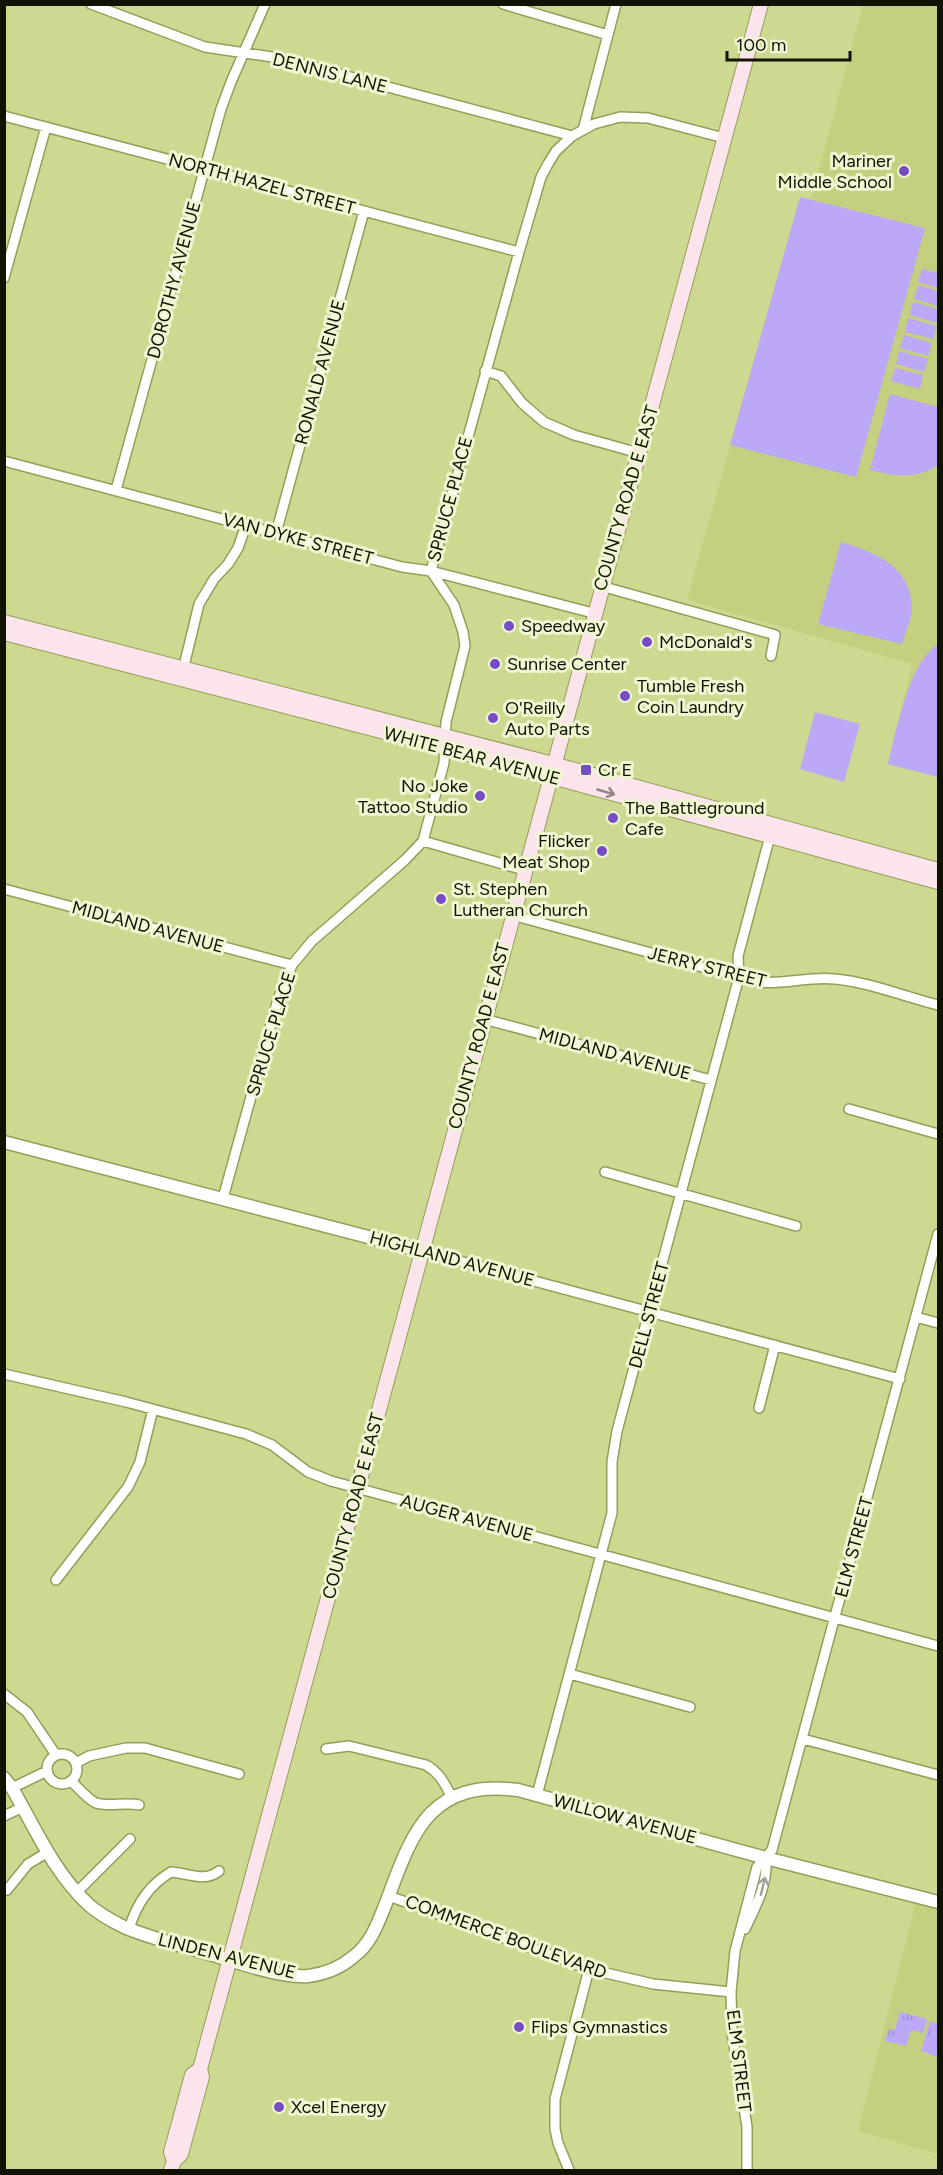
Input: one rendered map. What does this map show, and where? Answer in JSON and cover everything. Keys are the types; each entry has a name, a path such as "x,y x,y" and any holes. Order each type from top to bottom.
{"main road":[{"name":"COUNTY ROAD E EAST","path":"173,2166 171,2152 185,2099 192,2075 200,2069 593,613 761,4"},
{"name":"WHITE BEAR AVENUE","path":"4,622 182,674"},
{"name":"WHITE BEAR AVENUE","path":"4,633 182,674 939,870"},
{"name":"WHITE BEAR AVENUE","path":"551,770 770,836 939,882"}],"street":[{"name":"DENNIS LANE","path":"91,4 205,47 295,62 572,136"},
{"name":"DOROTHY AVENUE","path":"116,490 221,109 265,4"},
{"path":"503,4 608,36"},
{"path":"583,130 616,4"},
{"name":"NORTH HAZEL STREET","path":"4,116 519,252"},
{"path":"583,130 606,119 634,116 724,138"},
{"path":"4,278 46,127"},
{"name":"SPRUCE PLACE","path":"223,1198 278,999 292,965 312,941 405,860 423,841 446,742 446,722 465,646 454,605 430,571 485,371 544,171 556,151 572,136 583,130"},
{"name":"RONALD AVENUE","path":"276,533 364,211"},
{"path":"485,371 501,376 522,403 544,422 574,435 639,453"},
{"name":"VAN DYKE STREET","path":"4,461 402,567 430,571 593,613"},
{"path":"182,674 199,604 210,585 238,548 246,525"},
{"path":"601,586 775,635 771,656"},
{"name":"DELL STREET","path":"537,1795 612,1513 614,1446 739,977 738,956 770,836"},
{"path":"423,841 524,870"},
{"name":"MIDLAND AVENUE","path":"4,889 292,965"},
{"name":"JERRY STREET","path":"512,915 772,984 821,978 837,979 939,1005"},
{"name":"MIDLAND AVENUE","path":"484,1019 711,1080"},
{"path":"849,1109 939,1134"},
{"name":"HIGHLAND AVENUE","path":"4,1142 223,1198 900,1379"},
{"path":"605,1172 796,1226"},
{"name":"ELM STREET","path":"747,2170 747,2127 732,2032 731,1992 735,1951 760,1897 767,1870 766,1858 772,1850 803,1739 939,1234"},
{"path":"916,1317 939,1323"},
{"path":"759,1408 775,1346"},
{"name":"AUGER AVENUE","path":"4,1374 153,1409 246,1434 272,1445 308,1472 358,1488 601,1556 939,1646"},
{"path":"56,1580 136,1474 153,1409"},
{"path":"570,1674 690,1707"},
{"path":"4,1694 27,1712 56,1755"},
{"path":"803,1739 939,1775"},
{"path":"326,1749 348,1746 426,1765 435,1770 443,1780 452,1798"},
{"path":"76,1763 89,1756 126,1748 146,1748 239,1774"},
{"path":"56,1755 68,1755 76,1763 77,1772 71,1781 61,1784 51,1778 48,1770 49,1762 56,1755"},
{"path":"8,1783 48,1770"},
{"path":"71,1781 96,1803 139,1805"},
{"name":"LINDEN AVENUE","path":"8,1783 66,1880 76,1893 106,1918 129,1929 292,1976 321,1974 334,1969 356,1955 365,1946 375,1929 405,1851 418,1827 428,1815 452,1798"},
{"name":"WILLOW AVENUE","path":"452,1798 491,1788 518,1790 766,1858 939,1902"},
{"path":"4,1816 23,1807"},
{"path":"76,1893 130,1839"},
{"path":"7,1890 28,1864 48,1852"},
{"path":"129,1929 141,1899 162,1877 171,1872 202,1878 212,1877 219,1871"},
{"name":"COMMERCE BOULEVARD","path":"389,1896 589,1969 654,1984 731,1992"},
{"path":"569,2170 559,2147 555,2129 555,2099 589,1969"}],"shaded area":[{"path":"863,5 938,5 938,777 888,764 912,664 687,600 800,197 811,199"},
{"path":"916,1902 938,1908 938,2154 858,2131"}],"green space":[{"path":"800,197 925,228 856,477 730,445"},
{"path":"922,269 938,273 938,288 918,282"},
{"path":"918,285 938,291 938,306 914,299"},
{"path":"913,302 938,309 938,323 909,315"},
{"path":"908,318 937,326 933,339 905,332"},
{"path":"904,335 932,343 928,356 900,348"},
{"path":"899,351 928,359 924,372 896,364"},
{"path":"895,368 923,375 920,389 891,381"},
{"path":"890,394 938,407 938,465 930,470 905,475 870,470"},
{"path":"841,542 878,556 898,571 905,581 912,608 902,644 818,624"},
{"path":"938,644 938,777 888,764 912,681 928,653"},
{"path":"815,712 860,724 844,782 800,769"},
{"path":"900,2012 927,2019 923,2033 911,2030 906,2046 885,2041 889,2029 895,2030"},
{"path":"930,2021 938,2024 938,2057 921,2051"}],"place":[{"name":"Mariner Middle School","path":"904,171"},
{"name":"Speedway","path":"509,626"},
{"name":"McDonald's","path":"647,642"},
{"name":"Sunrise Center","path":"495,664"},
{"name":"Tumble Fresh Coin Laundry","path":"625,696"},
{"name":"O'Reilly Auto Parts","path":"493,718"},
{"name":"Cr E","path":"586,770"},
{"name":"No Joke Tattoo Studio","path":"480,796"},
{"name":"The Battleground Cafe","path":"613,818"},
{"name":"Flicker Meat Shop","path":"602,851"},
{"name":"St. Stephen Lutheran Church","path":"441,899"},
{"name":"Flips Gymnastics","path":"519,2027"},
{"name":"Xcel Energy","path":"279,2107"}]}
